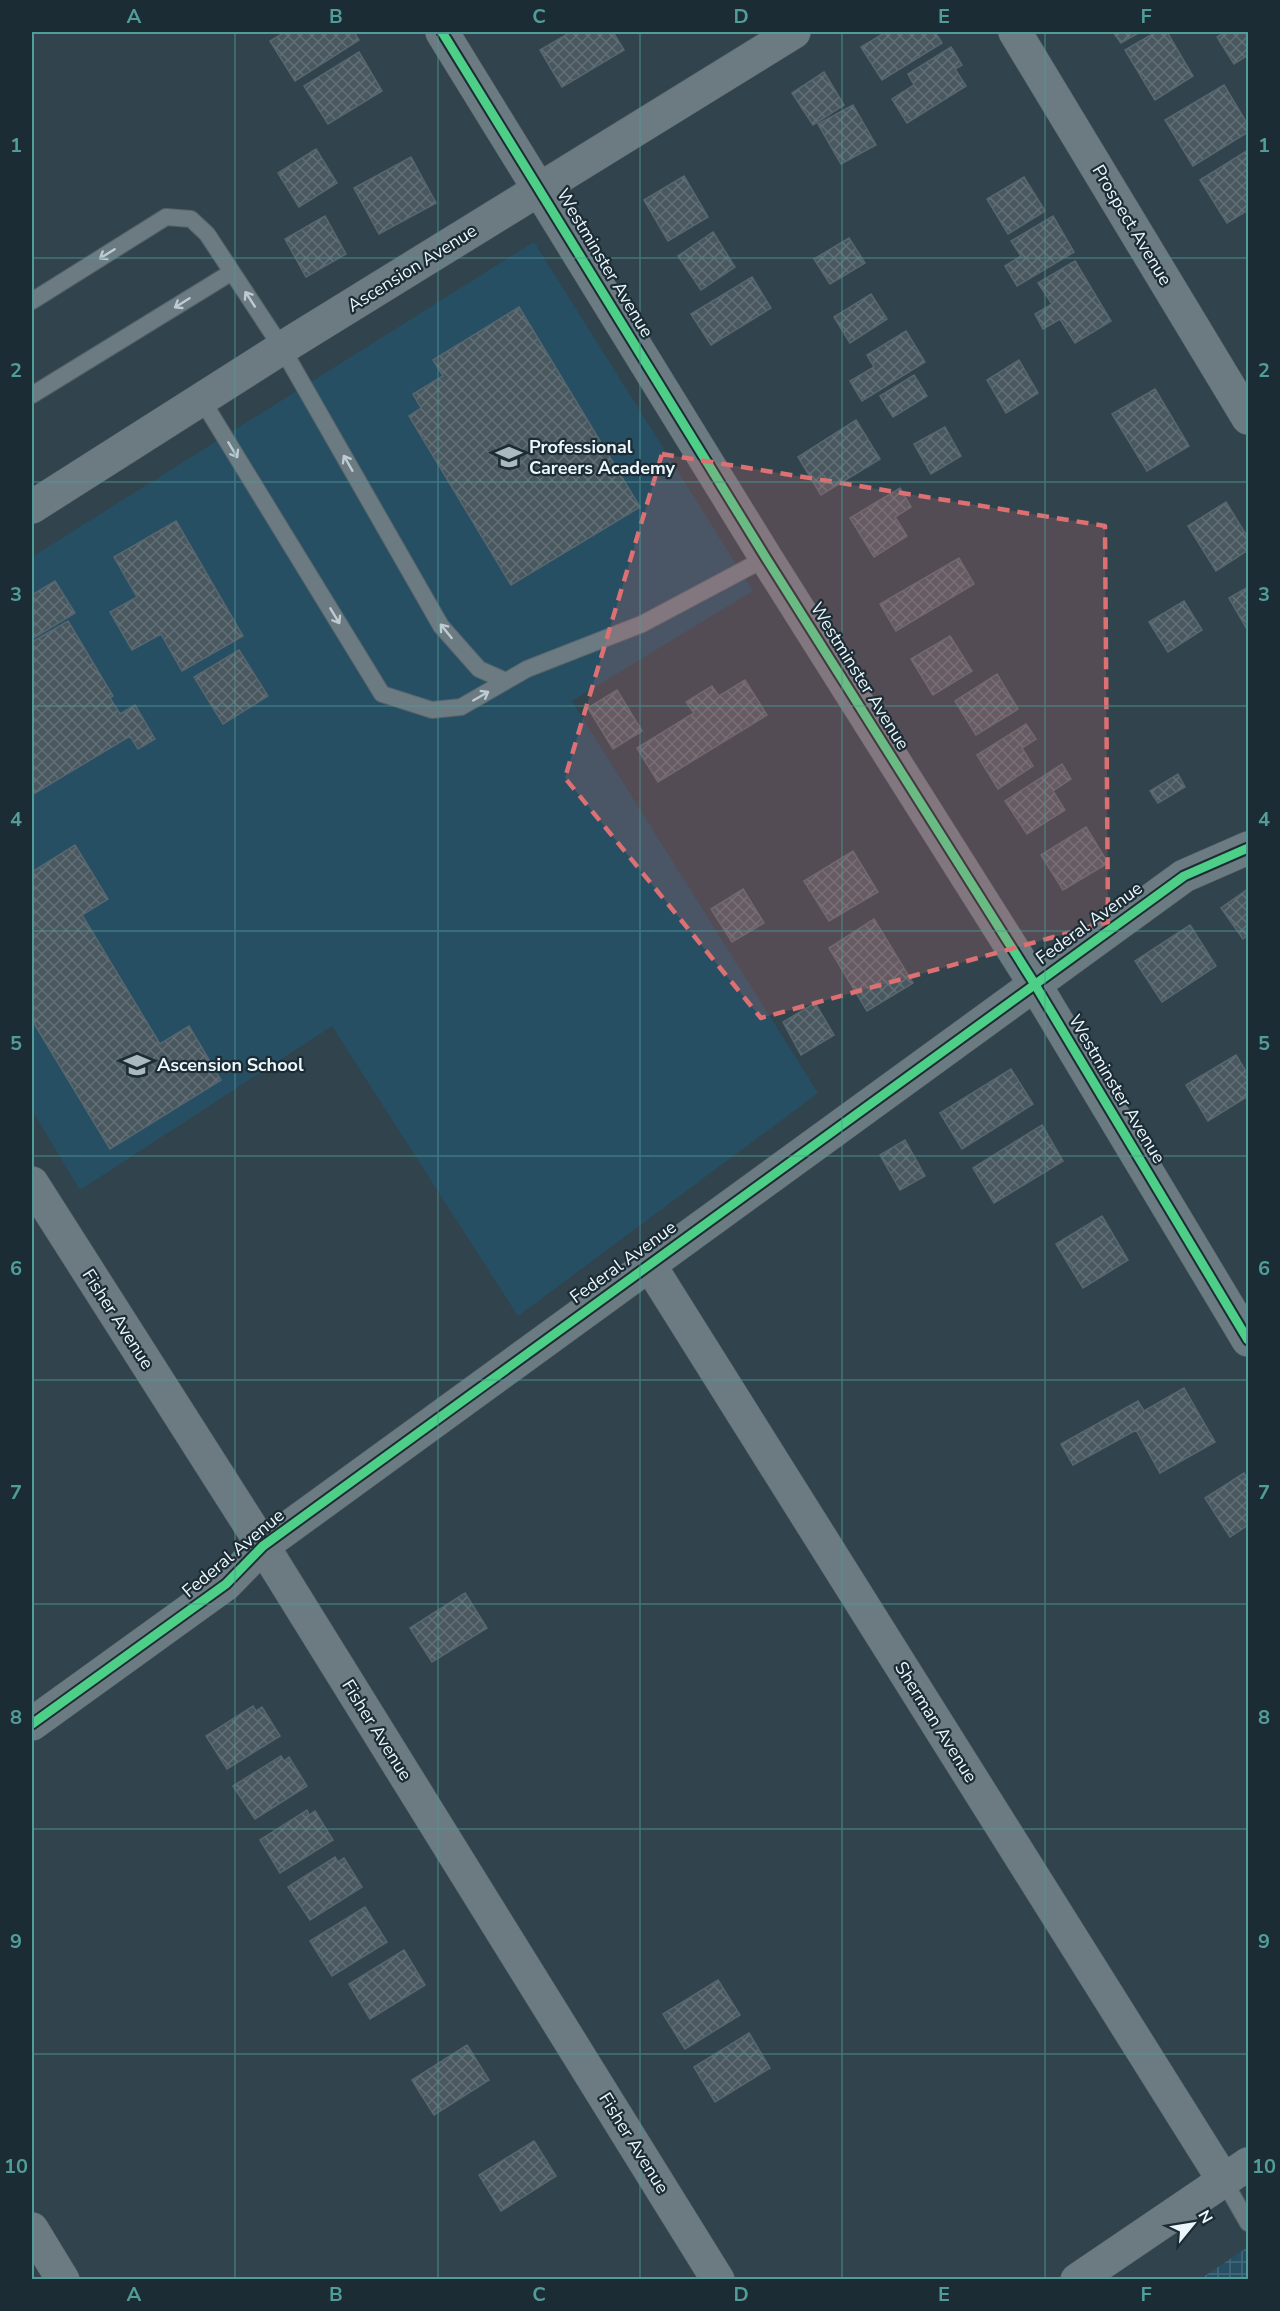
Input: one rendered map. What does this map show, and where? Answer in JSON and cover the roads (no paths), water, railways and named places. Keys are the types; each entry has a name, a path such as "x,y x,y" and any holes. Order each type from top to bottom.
{"street":[{"name":"Westminster Avenue","path":"442,32 541,189 766,558 1034,983 1248,1340"},
{"name":"Ascension Avenue","path":"32,507 282,348 794,32"},
{"name":"Prospect Avenue","path":"1015,32 1248,418"},
{"name":"Federal Avenue","path":"32,1724 226,1584 263,1546 1034,983 1184,876 1248,848"},
{"name":"Fisher Avenue","path":"32,1183 263,1546 718,2280"},
{"name":"Sherman Avenue","path":"649,1264 1236,2172"},
{"path":"1077,2280 1236,2172"},
{"path":"32,2229 63,2280"}],"lane":[{"path":"32,301 166,217 191,219 207,234 282,348 441,626 478,669 506,681"},
{"path":"32,395 232,272"},
{"path":"202,400 382,694 432,710 461,706 527,669 642,624 766,558"},
{"path":"1236,2172 1248,2223"}],"place":[{"name":"Professional Careers Academy","path":"509,457"},
{"name":"Ascension School","path":"137,1065"}]}
